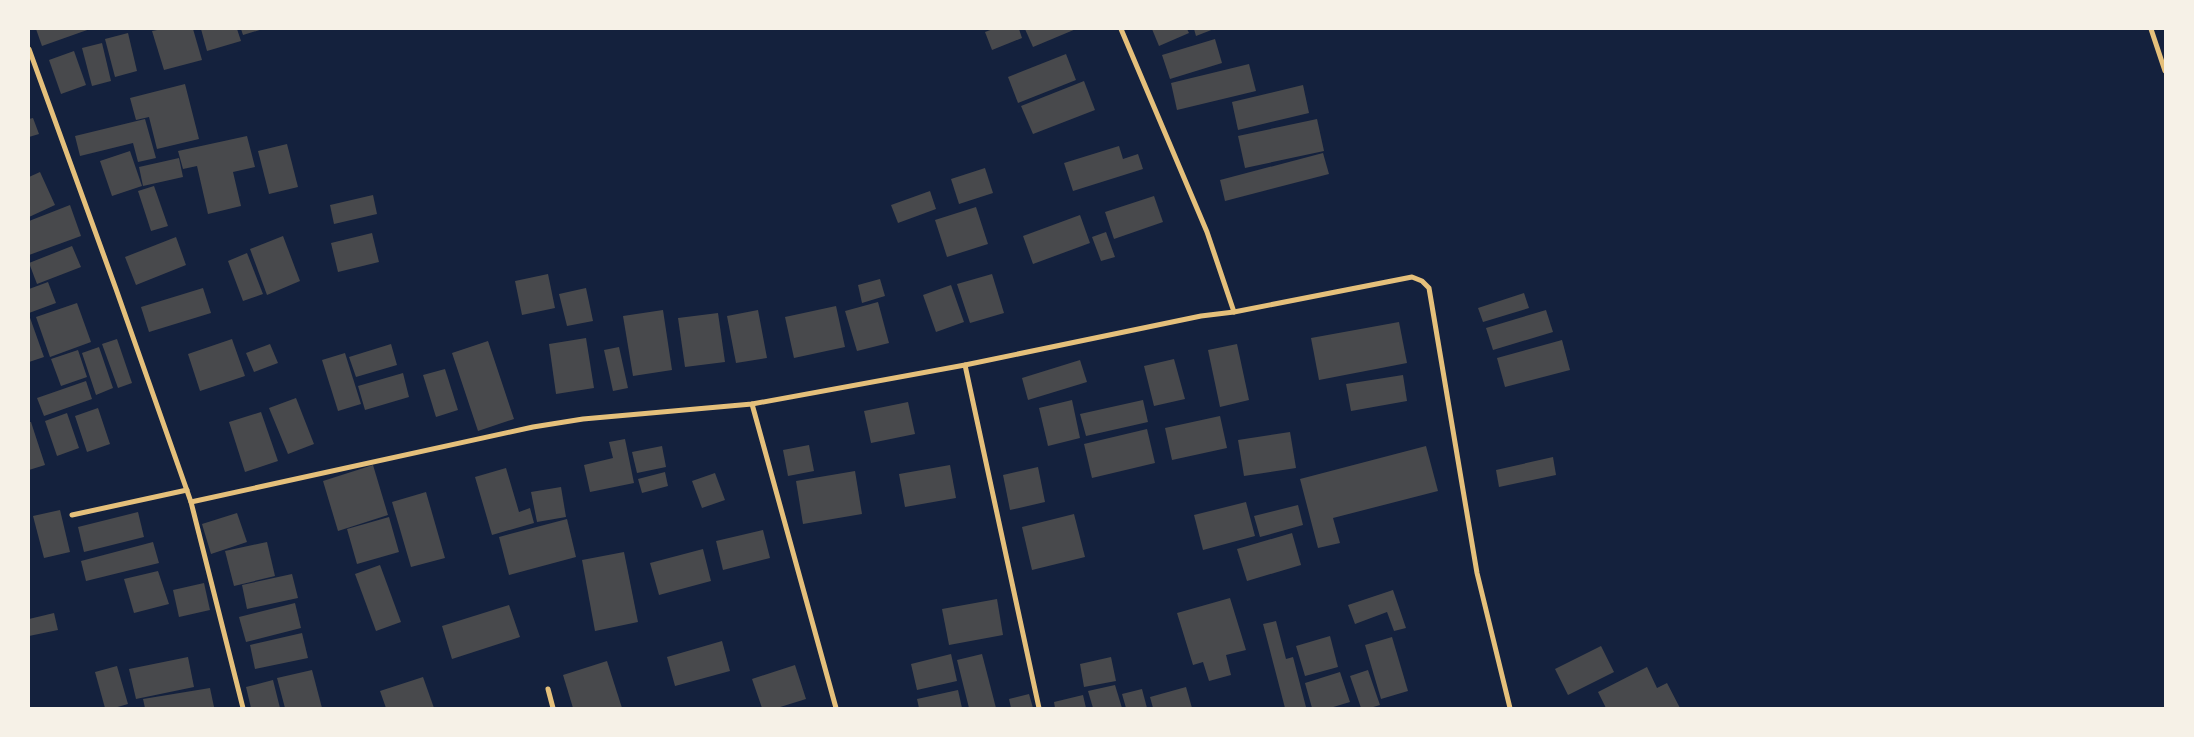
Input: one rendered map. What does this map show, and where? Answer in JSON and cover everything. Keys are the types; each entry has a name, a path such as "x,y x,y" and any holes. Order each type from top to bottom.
{"street":[{"path":"1121,29 1207,232 1234,312"},
{"path":"2151,29 2165,71"},
{"path":"29,49 191,502 243,708"},
{"path":"191,502 533,427 584,419 752,404 965,365 1201,316 1234,312 1412,277 1422,281 1429,288 1477,573 1510,708"},
{"path":"965,365 1039,708"},
{"path":"752,404 836,708"},
{"path":"72,515 187,490"},
{"path":"548,688 553,708"}],"building":[{"path":"36,29 90,29 42,46"},
{"path":"162,29 193,29 202,60 164,70 152,31"},
{"path":"201,29 237,29 241,41 207,51"},
{"path":"241,29 263,29 243,35"},
{"path":"993,29 1019,29 1022,38 992,50 985,32"},
{"path":"1025,29 1076,29 1033,47"},
{"path":"1152,29 1187,29 1189,33 1159,46"},
{"path":"1194,29 1214,29 1196,36"},
{"path":"128,33 137,71 115,77 105,39"},
{"path":"1215,39 1222,63 1170,79 1162,55"},
{"path":"102,43 111,81 92,86 82,48"},
{"path":"74,51 86,85 61,94 49,60"},
{"path":"1066,54 1076,80 1018,103 1008,77"},
{"path":"1249,64 1256,91 1177,110 1171,83"},
{"path":"1084,81 1095,110 1033,134 1021,106"},
{"path":"185,84 199,139 157,149 149,117 136,120 130,98"},
{"path":"1303,85 1309,113 1238,130 1232,102"},
{"path":"33,118 39,134 29,137 29,119"},
{"path":"145,119 156,158 138,162 133,143 80,156 75,136"},
{"path":"1317,119 1324,151 1245,168 1238,136"},
{"path":"247,136 255,167 233,172 241,206 208,214 197,166 183,169 178,151"},
{"path":"287,144 298,187 269,194 258,151"},
{"path":"1119,146 1123,159 1138,154 1143,169 1073,191 1064,163"},
{"path":"130,151 142,186 112,196 100,161"},
{"path":"1323,153 1329,174 1225,201 1220,180"},
{"path":"179,158 183,177 143,186 139,167"},
{"path":"985,168 993,193 959,204 951,179"},
{"path":"40,172 55,205 29,217 29,177"},
{"path":"154,186 168,226 151,231 138,191"},
{"path":"930,191 936,209 898,223 891,205"},
{"path":"373,195 377,214 334,224 330,205"},
{"path":"1154,196 1163,222 1114,239 1105,212"},
{"path":"70,205 81,236 29,255 29,221"},
{"path":"976,207 988,244 947,257 935,220"},
{"path":"1080,215 1090,243 1033,264 1023,236"},
{"path":"1106,232 1115,257 1101,261 1092,237"},
{"path":"372,233 379,262 338,272 331,243"},
{"path":"283,236 300,281 267,295 250,249"},
{"path":"176,237 186,265 136,285 125,257"},
{"path":"72,246 81,267 37,284 29,263"},
{"path":"247,253 263,294 243,301 228,261"},
{"path":"548,274 555,308 522,315 515,281"},
{"path":"992,274 1004,313 970,323 957,284"},
{"path":"880,279 885,296 862,303 858,285"},
{"path":"48,282 56,303 29,313 29,289"},
{"path":"951,285 964,322 936,332 923,295"},
{"path":"203,288 211,313 149,332 141,307"},
{"path":"586,288 593,321 567,326 559,294"},
{"path":"1524,293 1529,308 1483,322 1478,308"},
{"path":"878,302 889,343 857,351 845,311"},
{"path":"77,303 91,342 50,357 36,317"},
{"path":"836,306 845,347 794,358 785,317"},
{"path":"663,310 672,370 633,376 623,316"},
{"path":"758,310 767,358 736,363 727,316"},
{"path":"1546,310 1553,332 1493,350 1486,328"},
{"path":"718,313 725,362 685,367 678,318"},
{"path":"29,315 44,357 29,362"},
{"path":"1399,322 1407,363 1319,380 1311,338"},
{"path":"586,338 594,388 556,394 549,344"},
{"path":"117,339 132,383 118,388 102,344"},
{"path":"232,339 245,376 200,391 188,354"},
{"path":"1562,340 1570,370 1505,387 1497,358"},
{"path":"488,341 514,419 478,431 452,353"},
{"path":"270,344 278,363 254,372 246,353"},
{"path":"391,344 397,365 356,377 349,357"},
{"path":"1237,344 1249,400 1220,407 1208,350"},
{"path":"99,347 113,388 96,395 82,353"},
{"path":"619,347 628,388 613,391 604,350"},
{"path":"78,350 87,377 61,386 51,359"},
{"path":"345,353 361,404 338,411 322,360"},
{"path":"1174,359 1185,399 1154,406 1144,366"},
{"path":"1080,360 1087,382 1028,400 1022,378"},
{"path":"445,369 458,410 436,417 423,375"},
{"path":"403,373 409,397 365,410 358,386"},
{"path":"1403,375 1407,401 1351,411 1346,384"},
{"path":"86,381 92,399 44,416 37,398"},
{"path":"296,398 314,444 288,454 269,408"},
{"path":"1072,400 1080,438 1048,446 1039,408"},
{"path":"1143,400 1148,422 1086,436 1080,414"},
{"path":"908,402 915,434 871,443 864,411"},
{"path":"98,408 110,444 87,452 75,416"},
{"path":"261,412 278,461 245,472 229,422"},
{"path":"67,413 79,448 57,456 45,421"},
{"path":"1220,416 1227,448 1172,460 1165,428"},
{"path":"29,422 31,422 45,465 29,470"},
{"path":"1147,429 1155,463 1092,478 1084,444"},
{"path":"1290,432 1296,468 1244,476 1238,440"},
{"path":"625,439 634,483 590,492 584,465 613,458 609,442"},
{"path":"809,445 814,471 788,476 783,450"},
{"path":"662,446 666,467 637,473 632,452"},
{"path":"1426,446 1438,491 1333,518 1340,543 1318,548 1300,479"},
{"path":"1553,457 1556,475 1499,487 1496,470"},
{"path":"373,465 388,515 338,531 323,481"},
{"path":"950,465 956,498 905,507 899,474"},
{"path":"1038,467 1045,502 1010,510 1003,475"},
{"path":"506,468 519,512 530,508 534,523 492,535 475,477"},
{"path":"855,471 862,514 803,524 796,481"},
{"path":"665,472 668,486 642,493 638,479"},
{"path":"715,473 725,500 702,508 692,481"},
{"path":"561,487 566,517 537,522 531,492"},
{"path":"426,492 445,558 411,567 392,502"},
{"path":"1246,502 1255,536 1203,550 1194,515"},
{"path":"1298,505 1303,525 1260,537 1254,516"},
{"path":"60,510 70,552 44,558 33,516"},
{"path":"138,512 144,537 84,552 78,527"},
{"path":"237,513 247,542 211,554 202,524"},
{"path":"1074,514 1085,557 1032,570 1022,527"},
{"path":"389,517 399,552 357,564 347,529"},
{"path":"567,519 576,557 509,575 499,537"},
{"path":"763,530 770,558 723,570 716,541"},
{"path":"1292,533 1301,565 1247,581 1237,549"},
{"path":"153,542 159,563 86,581 81,561"},
{"path":"267,542 275,576 234,586 225,551"},
{"path":"703,549 711,581 659,595 650,563"},
{"path":"624,552 638,622 595,631 582,560"},
{"path":"380,565 401,622 376,631 355,574"},
{"path":"158,571 169,604 134,613 124,579"},
{"path":"292,574 298,598 247,609 242,585"},
{"path":"204,583 210,610 179,617 173,590"},
{"path":"1393,590 1406,628 1394,631 1387,612 1355,624 1348,605"},
{"path":"1230,598 1246,650 1226,655 1231,675 1209,681 1203,662 1193,665 1177,613"},
{"path":"997,599 1003,635 949,645 942,609"},
{"path":"295,603 301,628 246,642 239,617"},
{"path":"509,605 520,637 452,659 442,626"},
{"path":"54,613 58,630 29,636 29,619"},
{"path":"1276,621 1286,659 1293,657 1306,707 1285,708 1263,624"},
{"path":"302,633 308,658 255,669 250,645"},
{"path":"1330,636 1338,667 1305,676 1296,646"},
{"path":"1392,637 1408,691 1381,699 1365,645"},
{"path":"722,641 730,671 675,686 667,657"},
{"path":"1601,646 1614,672 1568,695 1555,669"},
{"path":"951,654 957,681 917,690 911,664"},
{"path":"982,654 996,708 969,708 957,660"},
{"path":"188,657 194,687 136,699 129,669"},
{"path":"1111,657 1116,681 1084,687 1080,664"},
{"path":"607,661 622,708 573,708 563,675"},
{"path":"795,665 806,699 777,708 762,708 752,679"},
{"path":"117,666 128,704 114,708 105,708 95,672"},
{"path":"1647,667 1657,688 1667,683 1680,708 1606,708 1598,692"},
{"path":"312,670 322,708 285,708 277,678"},
{"path":"1368,670 1380,705 1361,708 1350,676"},
{"path":"1340,672 1350,702 1330,708 1312,708 1305,683"},
{"path":"423,677 434,708 386,708 380,691"},
{"path":"273,680 280,708 251,708 246,687"},
{"path":"1115,685 1122,708 1093,708 1088,691"},
{"path":"1186,687 1192,708 1153,708 1150,697"},
{"path":"210,688 214,707 145,708 143,699"},
{"path":"1142,689 1147,708 1126,708 1122,694"},
{"path":"958,690 962,708 919,708 917,699"},
{"path":"1029,694 1033,708 1011,708 1009,699"},
{"path":"1083,695 1086,708 1055,708 1054,702"}]}
